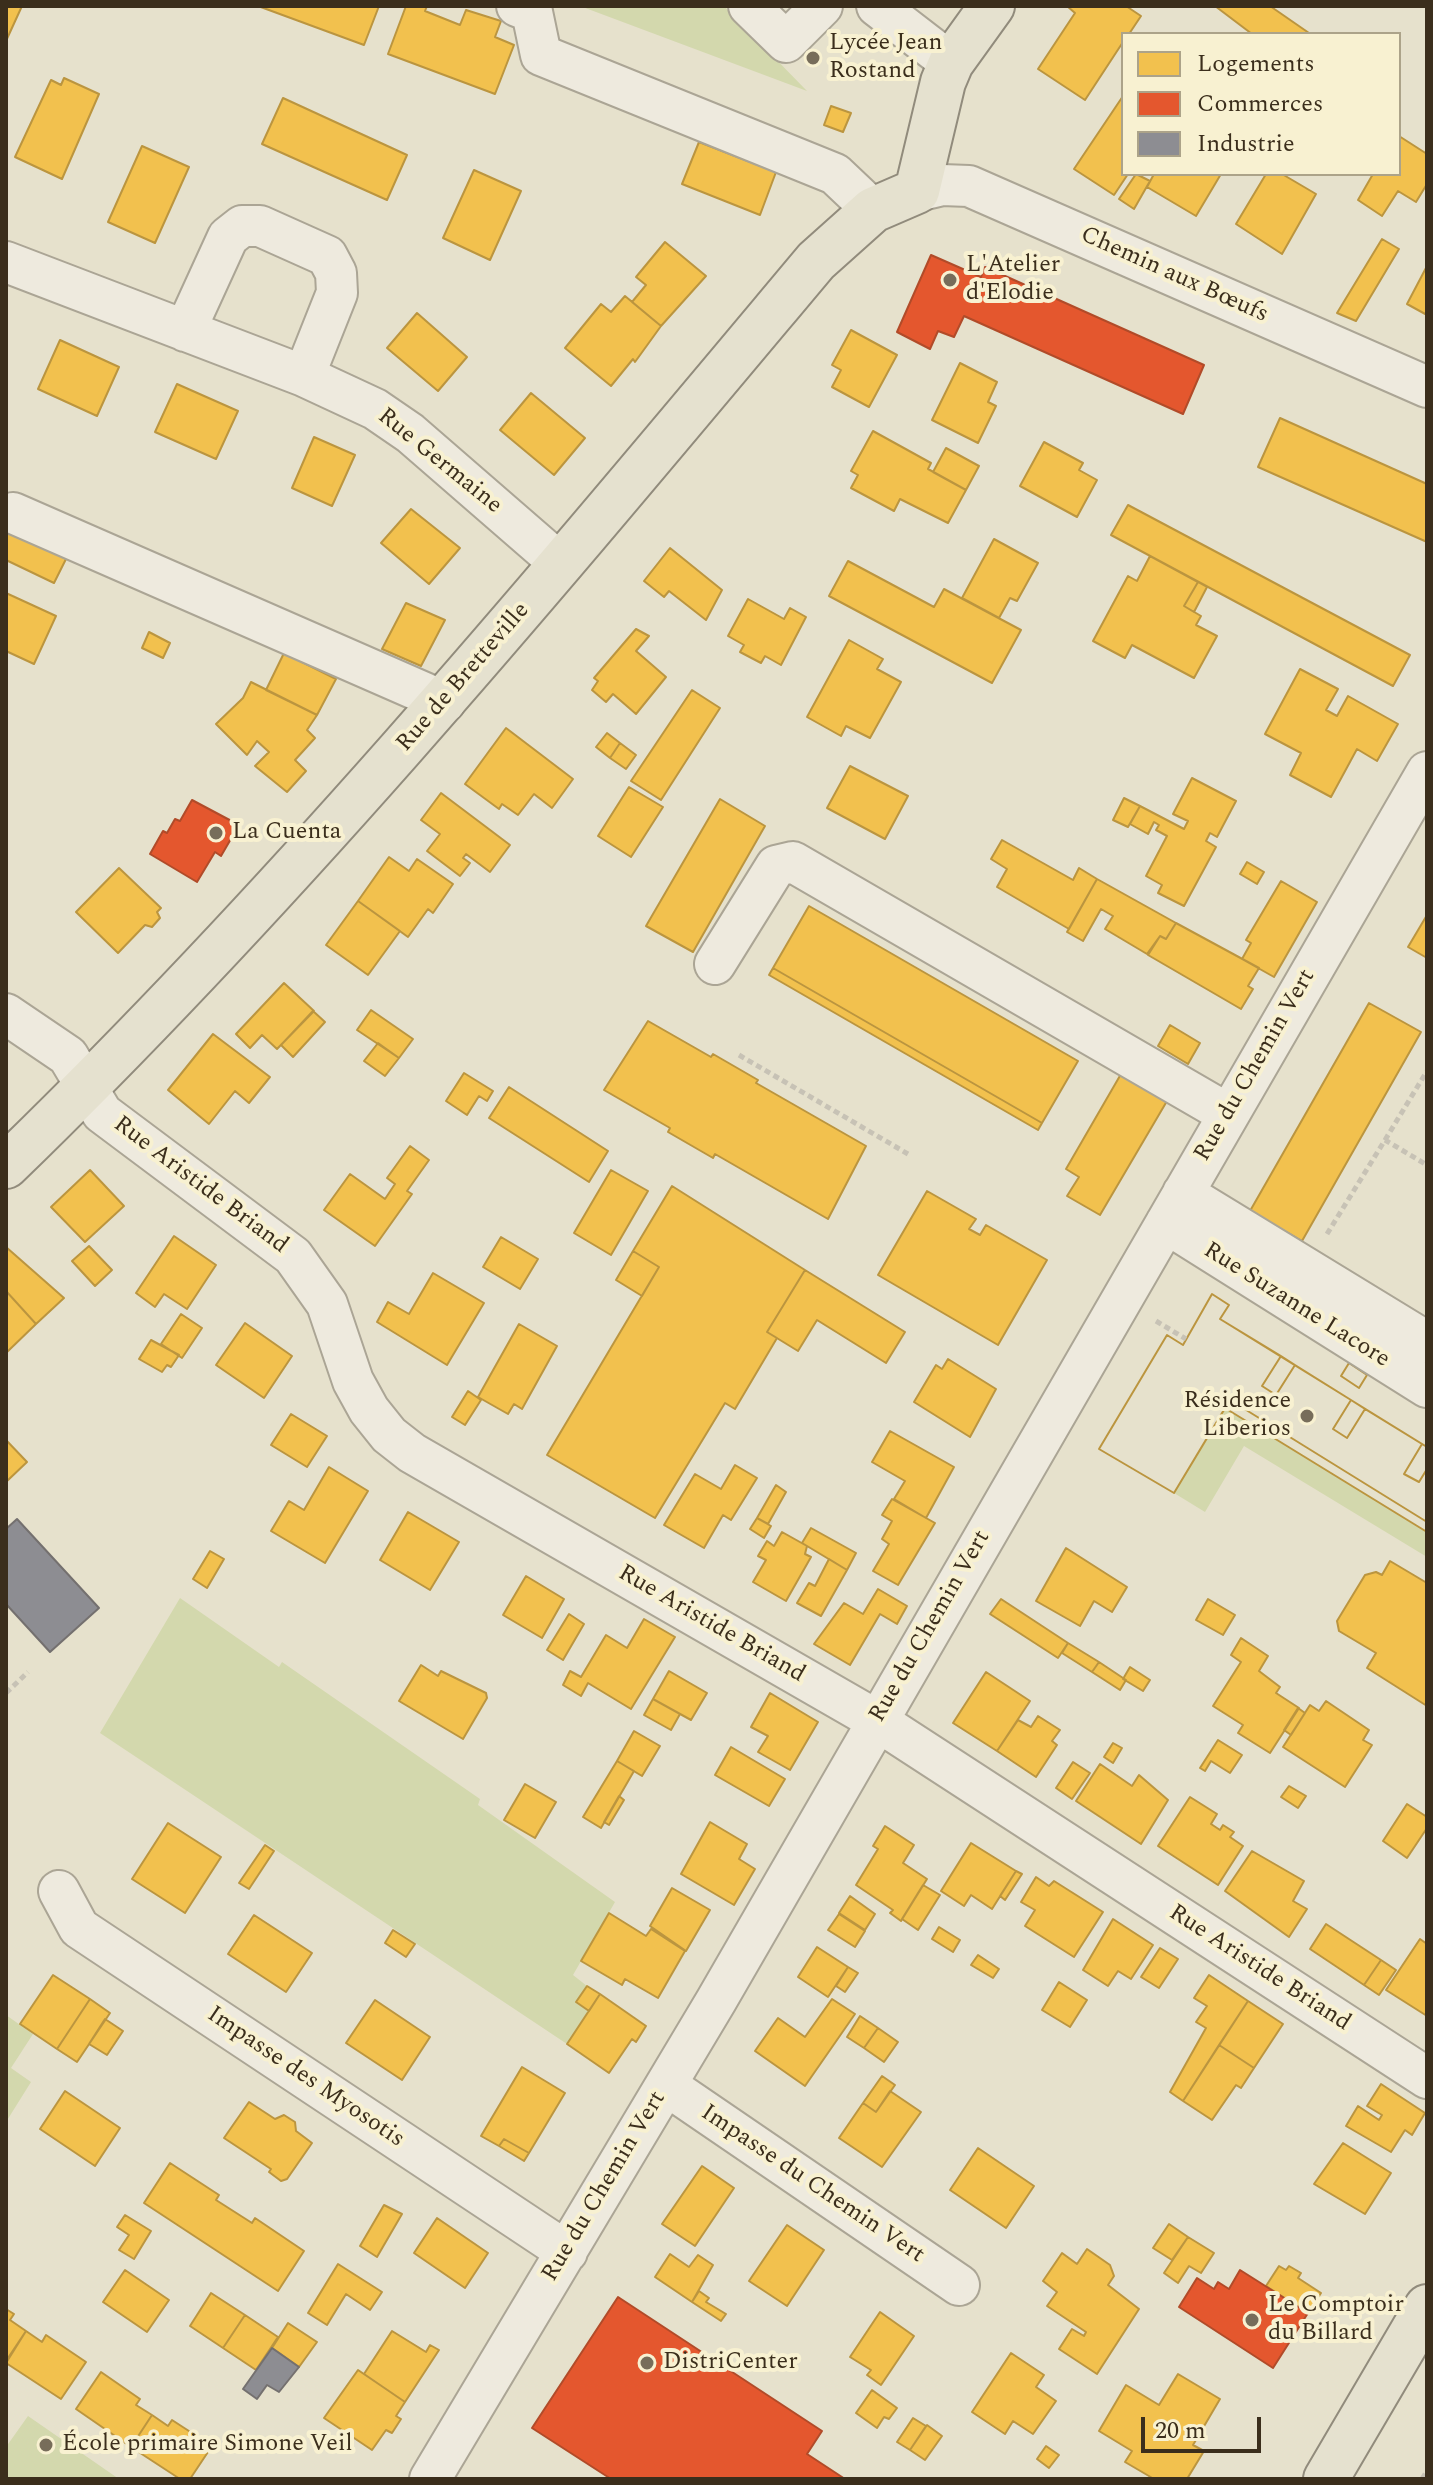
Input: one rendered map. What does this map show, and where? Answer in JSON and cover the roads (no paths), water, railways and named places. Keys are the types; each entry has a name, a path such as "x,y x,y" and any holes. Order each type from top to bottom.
{"main road":[{"path":"917,191 943,82 951,63 992,6"},
{"name":"Rue de Bretteville","path":"6,1166 87,1087 445,702 816,261 873,210 917,191"},
{"path":"1326,2479 1427,2307"}],"street":[{"path":"517,6 532,12 541,55 835,174 873,210"},
{"path":"749,6 786,42 822,6"},
{"path":"877,6 951,63"},
{"name":"Chemin aux Bœufs","path":"917,191 942,185 969,186 1427,387"},
{"path":"185,331 228,237 242,226 260,226 327,256 336,273 337,293 304,376"},
{"name":"Rue Germaine","path":"6,262 354,397 410,433 562,565"},
{"path":"13,513 445,702"},
{"name":"Rue du Chemin Vert","path":"430,2479 666,2085 1228,1114 1414,824 1427,772"},
{"path":"715,964 776,866 793,862 1228,1114"},
{"name":"Rue Aristide Briand","path":"6,1014 68,1056 102,1113 293,1256 327,1304 353,1381 369,1410 389,1435 412,1453 876,1720 1427,2078"},
{"path":"1174,1208 1306,1268 1427,1342"},
{"name":"Rue Suzanne Lacore","path":"1174,1208 1427,1387"},
{"name":"Impasse des Myosotis","path":"59,1891 79,1928 567,2252"},
{"name":"Impasse du Chemin Vert","path":"666,2085 959,2285"}],"place":[{"name":"Lycée Jean Rostand","path":"813,58"},
{"name":"L'Atelier d'Elodie","path":"950,280"},
{"name":"La Cuenta","path":"216,833"},
{"name":"Résidence Liberios","path":"1307,1416"},
{"name":"Le Comptoir du Billard","path":"1252,2320"},
{"name":"DistriCenter","path":"647,2363"},
{"name":"École primaire Simone Veil","path":"46,2445"}]}
